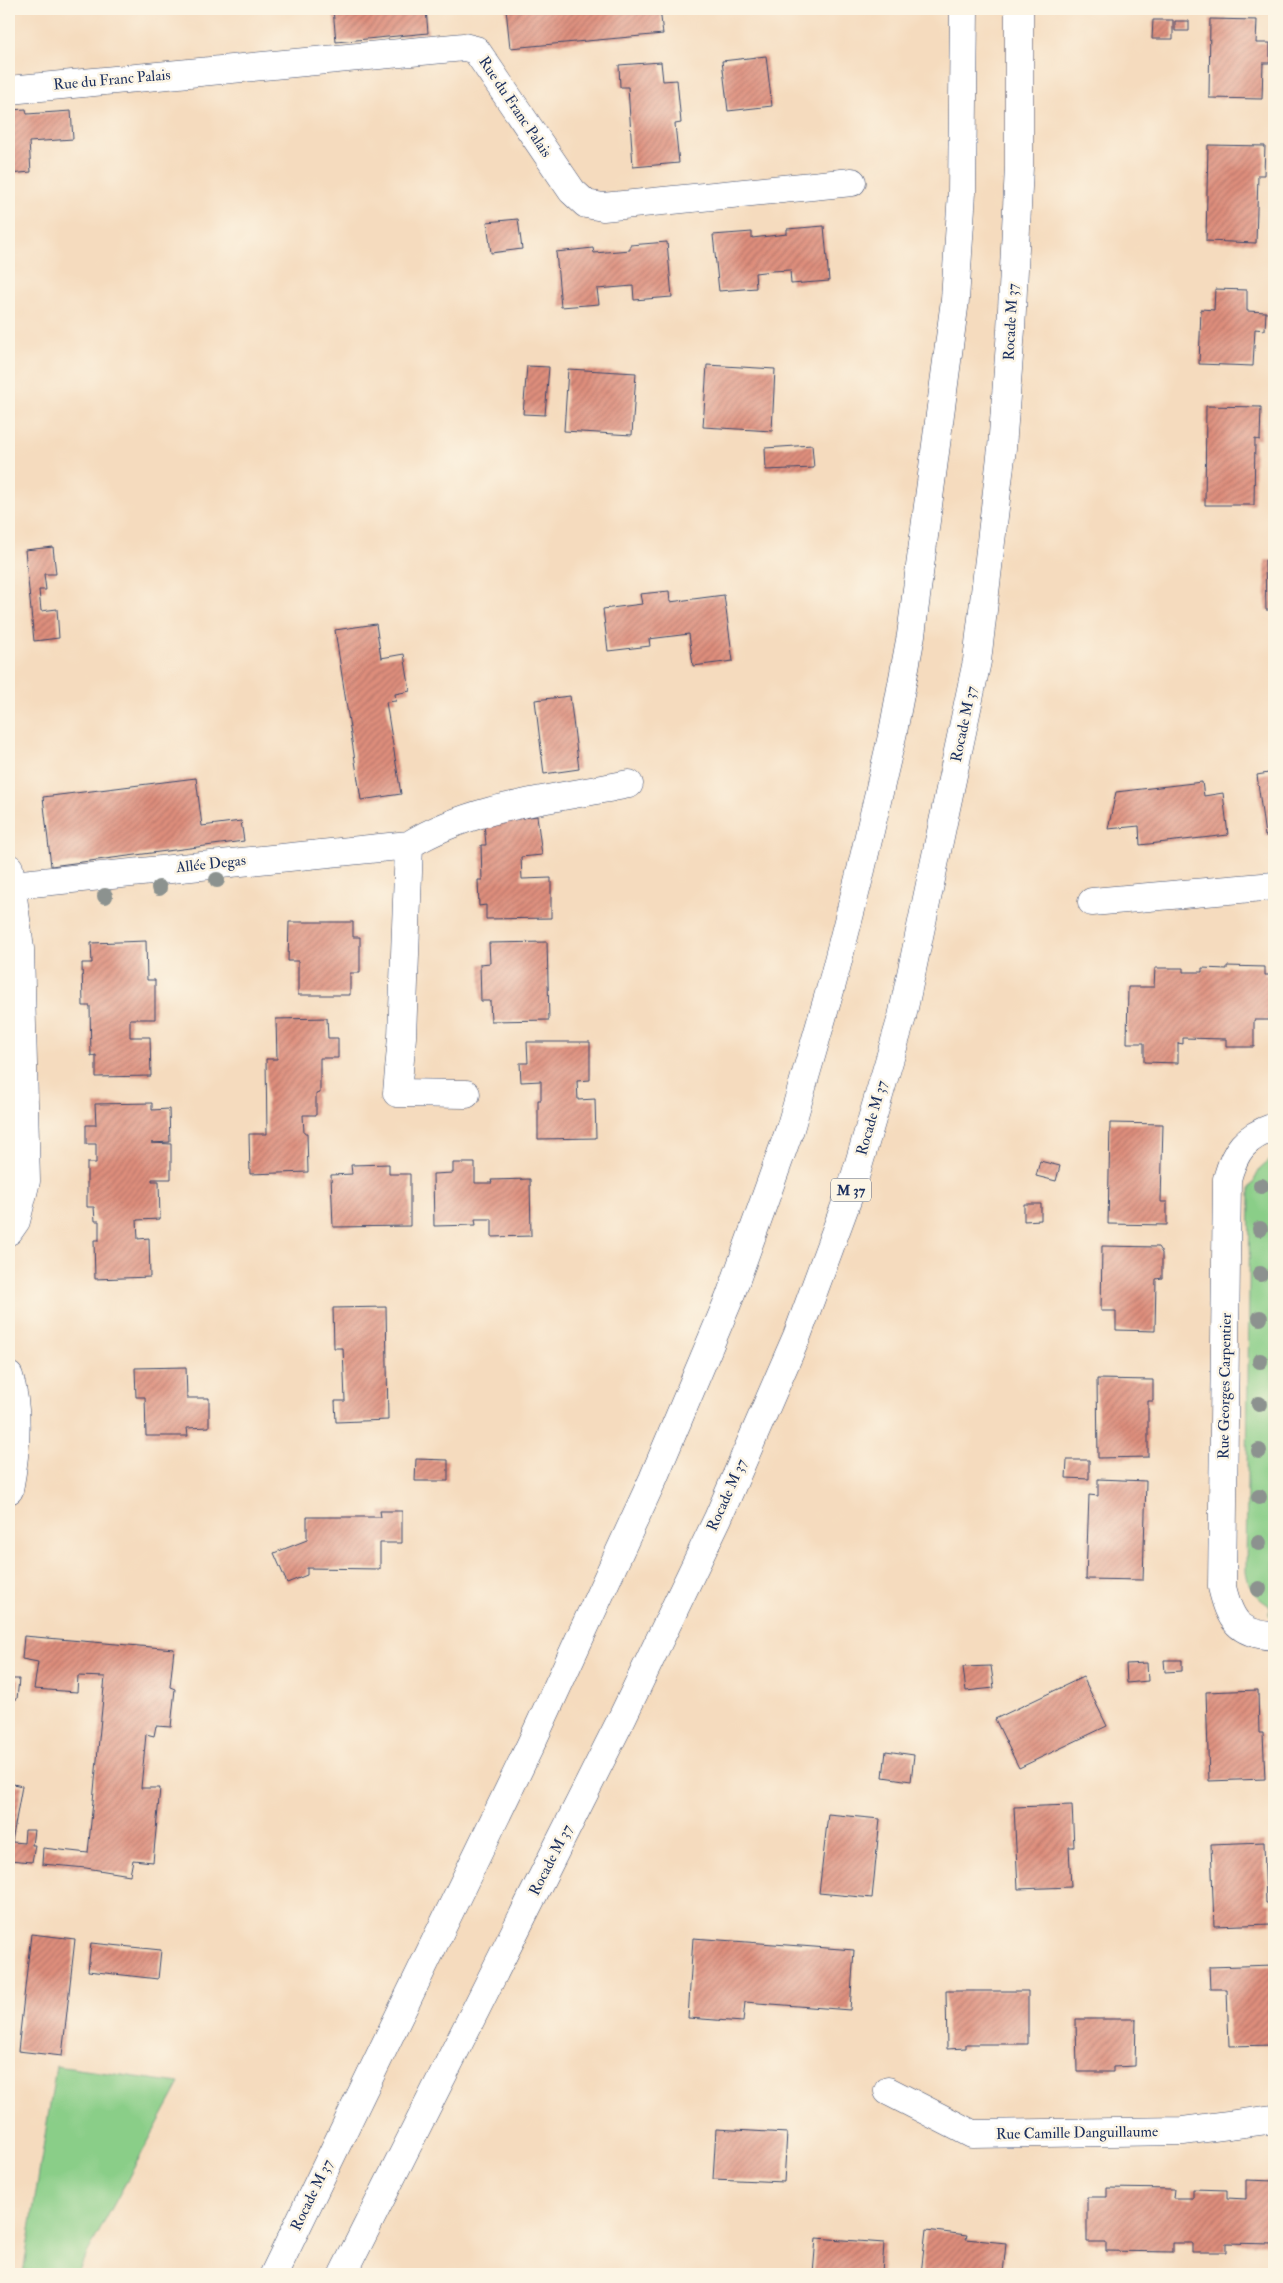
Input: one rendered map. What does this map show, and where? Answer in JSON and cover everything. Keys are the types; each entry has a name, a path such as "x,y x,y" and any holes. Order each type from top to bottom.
{"main road":[{"name":"Rocade M 37","path":"274,2274 530,1746 653,1479 729,1298 790,1129 833,980 861,870 893,732 911,635 955,300 962,192 964,9"},
{"name":"Rocade M 37","path":"343,2274 618,1727 718,1518 797,1336 855,1178 902,1017 977,661 1002,448 1011,330 1019,166 1019,9"},
{"name":"Rue du Franc Palais","path":"9,90 464,47 476,50 572,191 586,204 603,207 852,182"},
{"name":"Allée Degas","path":"10,876 409,845 430,832 454,822 489,812 629,784"},
{"path":"409,845 402,1037 397,1093 466,1094"},
{"path":"9,1231 16,1221 26,1180 20,949 12,915 10,876"},
{"path":"1092,902 1274,886"},
{"name":"Rue Georges Carpentier","path":"1274,1127 1259,1132 1243,1144 1233,1158 1227,1178 1222,1587 1234,1620 1245,1631 1274,1636"},
{"path":"9,1376 13,1391 16,1433 9,1490"},
{"name":"Rue Camille Danguillaume","path":"888,2091 972,2134 1183,2131 1274,2119"}],"green space":[{"path":"1274,1157 1274,1618 1270,1616 1270,1606 1253,1591 1246,1571 1250,1188 1260,1169"},
{"path":"56,2066 180,2083 76,2274 23,2274"}],"building":[{"path":"333,9 426,9 428,33 336,42"},
{"path":"506,9 660,9 663,34 510,48"},
{"path":"1210,19 1257,20 1256,43 1270,43 1270,63 1263,63 1262,99 1209,98"},
{"path":"1153,20 1173,20 1173,39 1152,39"},
{"path":"1175,21 1189,21 1189,31 1175,31"},
{"path":"766,56 772,106 728,111 722,61"},
{"path":"661,62 663,81 677,80 681,123 675,124 679,163 633,167 628,87 620,87 619,65"},
{"path":"26,109 27,114 71,111 73,139 29,142 31,172 9,174 9,110"},
{"path":"1208,145 1265,146 1264,175 1258,175 1256,243 1206,241"},
{"path":"518,219 522,249 491,253 487,222"},
{"path":"824,226 829,281 791,284 790,270 772,271 755,273 756,288 719,291 713,235 752,232 752,238 787,234 787,229"},
{"path":"667,242 672,297 634,300 633,286 597,289 599,304 561,307 556,252 593,248 594,253 630,250 630,245"},
{"path":"1215,289 1247,290 1247,311 1266,312 1265,330 1255,329 1253,366 1199,364 1201,309 1214,310"},
{"path":"707,365 775,369 772,431 703,427"},
{"path":"527,366 549,367 545,415 523,414"},
{"path":"568,369 636,373 632,435 564,431"},
{"path":"1206,406 1261,407 1260,440 1255,439 1254,505 1205,505"},
{"path":"812,445 814,468 766,470 765,448"},
{"path":"53,547 56,574 44,574 46,590 39,590 41,611 57,609 59,638 34,641 25,550"},
{"path":"1265,560 1274,560 1274,610 1266,610"},
{"path":"669,591 670,602 724,595 733,661 693,666 689,634 649,639 650,646 608,651 603,609 642,604 640,594"},
{"path":"376,624 381,658 404,654 410,691 395,694 396,701 386,702 401,794 361,800 335,630"},
{"path":"570,696 579,769 544,774 535,700"},
{"path":"1274,772 1274,835 1265,836 1257,775"},
{"path":"196,778 202,826 241,821 244,841 51,866 43,797"},
{"path":"1202,782 1204,796 1223,793 1228,835 1140,845 1139,826 1108,829 1116,792"},
{"path":"537,816 542,855 521,857 522,879 551,878 551,918 486,919 486,905 479,906 478,880 482,880 481,845 486,845 484,823"},
{"path":"289,922 353,922 353,937 360,937 360,973 350,973 350,995 298,995 298,961 288,961"},
{"path":"146,941 147,980 155,980 155,1019 130,1019 130,1037 150,1037 151,1076 96,1077 96,1055 91,1056 90,1006 83,1006 82,963 92,963 91,943"},
{"path":"547,942 549,1020 491,1021 490,1001 481,1001 480,964 490,963 489,943"},
{"path":"1227,966 1265,967 1265,975 1274,975 1274,1020 1254,1020 1254,1047 1226,1047 1226,1039 1183,1038 1183,1044 1178,1043 1178,1063 1144,1062 1144,1043 1127,1043 1128,987 1154,987 1155,968 1183,968 1183,972 1202,972 1202,968 1227,969"},
{"path":"327,1018 328,1038 338,1038 338,1058 320,1058 320,1093 316,1094 316,1115 303,1115 304,1133 307,1133 308,1172 250,1174 249,1134 267,1134 266,1059 277,1059 276,1019"},
{"path":"527,1042 590,1042 590,1080 577,1081 578,1100 595,1099 596,1138 538,1139 538,1100 541,1100 541,1081 521,1082 520,1063 528,1063"},
{"path":"152,1103 152,1110 169,1109 170,1142 151,1143 171,1144 171,1179 152,1179 152,1181 159,1181 160,1219 137,1220 138,1239 149,1238 150,1277 95,1279 94,1240 99,1240 99,1221 95,1221 94,1207 87,1207 87,1163 96,1163 96,1144 86,1144 86,1125 96,1125 95,1104"},
{"path":"1110,1123 1163,1124 1161,1202 1167,1202 1167,1225 1108,1224"},
{"path":"1040,1161 1060,1166 1056,1181 1036,1176"},
{"path":"453,1163 475,1163 475,1183 492,1183 491,1180 530,1179 531,1236 492,1237 492,1219 475,1219 476,1225 434,1226 433,1174 453,1173"},
{"path":"389,1164 389,1174 410,1174 410,1226 333,1227 331,1175 352,1174 351,1165"},
{"path":"1024,1204 1041,1204 1041,1220 1024,1221"},
{"path":"1102,1246 1158,1247 1162,1253 1162,1278 1156,1279 1155,1331 1116,1330 1116,1311 1101,1311"},
{"path":"386,1307 388,1420 336,1422 335,1401 345,1401 343,1348 334,1348 333,1308"},
{"path":"186,1367 187,1398 209,1398 209,1427 187,1428 188,1436 146,1436 145,1397 136,1397 135,1368"},
{"path":"1097,1379 1153,1380 1153,1401 1148,1401 1148,1457 1098,1458"},
{"path":"416,1459 448,1460 448,1481 415,1481"},
{"path":"1067,1460 1089,1460 1089,1479 1066,1478"},
{"path":"1098,1479 1146,1481 1143,1580 1086,1579 1089,1495 1098,1496"},
{"path":"380,1511 402,1511 402,1543 380,1543 380,1569 307,1568 307,1575 287,1583 274,1553 307,1540 307,1517 381,1517"},
{"path":"24,1636 174,1649 170,1687 175,1689 171,1727 156,1726 154,1736 146,1734 141,1788 160,1788 153,1862 133,1860 130,1875 42,1864 43,1848 88,1853 105,1677 78,1676 77,1692 34,1689 38,1662 22,1659"},
{"path":"1164,1660 1182,1660 1182,1671 1165,1672"},
{"path":"1147,1663 1148,1681 1127,1683 1126,1664"},
{"path":"991,1666 994,1688 966,1691 963,1667"},
{"path":"1083,1677 1107,1726 1019,1768 995,1719"},
{"path":"9,1679 19,1679 17,1699 9,1699"},
{"path":"1258,1690 1259,1733 1263,1733 1265,1779 1209,1781 1206,1692"},
{"path":"886,1751 914,1755 911,1781 883,1777"},
{"path":"9,1783 22,1786 12,1842 24,1843 25,1830 34,1830 32,1845 35,1845 32,1862 9,1860"},
{"path":"1072,1805 1074,1847 1069,1847 1071,1887 1018,1889 1014,1807"},
{"path":"828,1814 880,1819 872,1898 819,1893"},
{"path":"1264,1842 1266,1903 1271,1903 1271,1924 1214,1926 1211,1844"},
{"path":"31,1934 75,1939 62,2056 18,2051"},
{"path":"693,1938 854,1950 850,2010 745,2002 743,2022 688,2018"},
{"path":"91,1943 161,1950 158,1979 88,1971"},
{"path":"1274,1965 1274,2045 1229,2046 1227,1989 1210,1989 1209,1967"},
{"path":"946,1991 1028,1991 1028,2044 966,2044 966,2048 947,2049"},
{"path":"1076,2019 1136,2019 1135,2066 1113,2067 1113,2072 1077,2072"},
{"path":"716,2129 787,2133 784,2182 713,2179"},
{"path":"1246,2180 1274,2181 1274,2244 1226,2243 1226,2252 1192,2252 1192,2243 1173,2243 1173,2252 1106,2251 1106,2242 1087,2242 1087,2197 1107,2197 1107,2188 1174,2189 1173,2198 1193,2198 1193,2189 1227,2190 1227,2198 1246,2199"},
{"path":"926,2230 967,2235 966,2239 1006,2243 1003,2274 921,2274"},
{"path":"816,2238 884,2243 882,2274 813,2274"}]}
